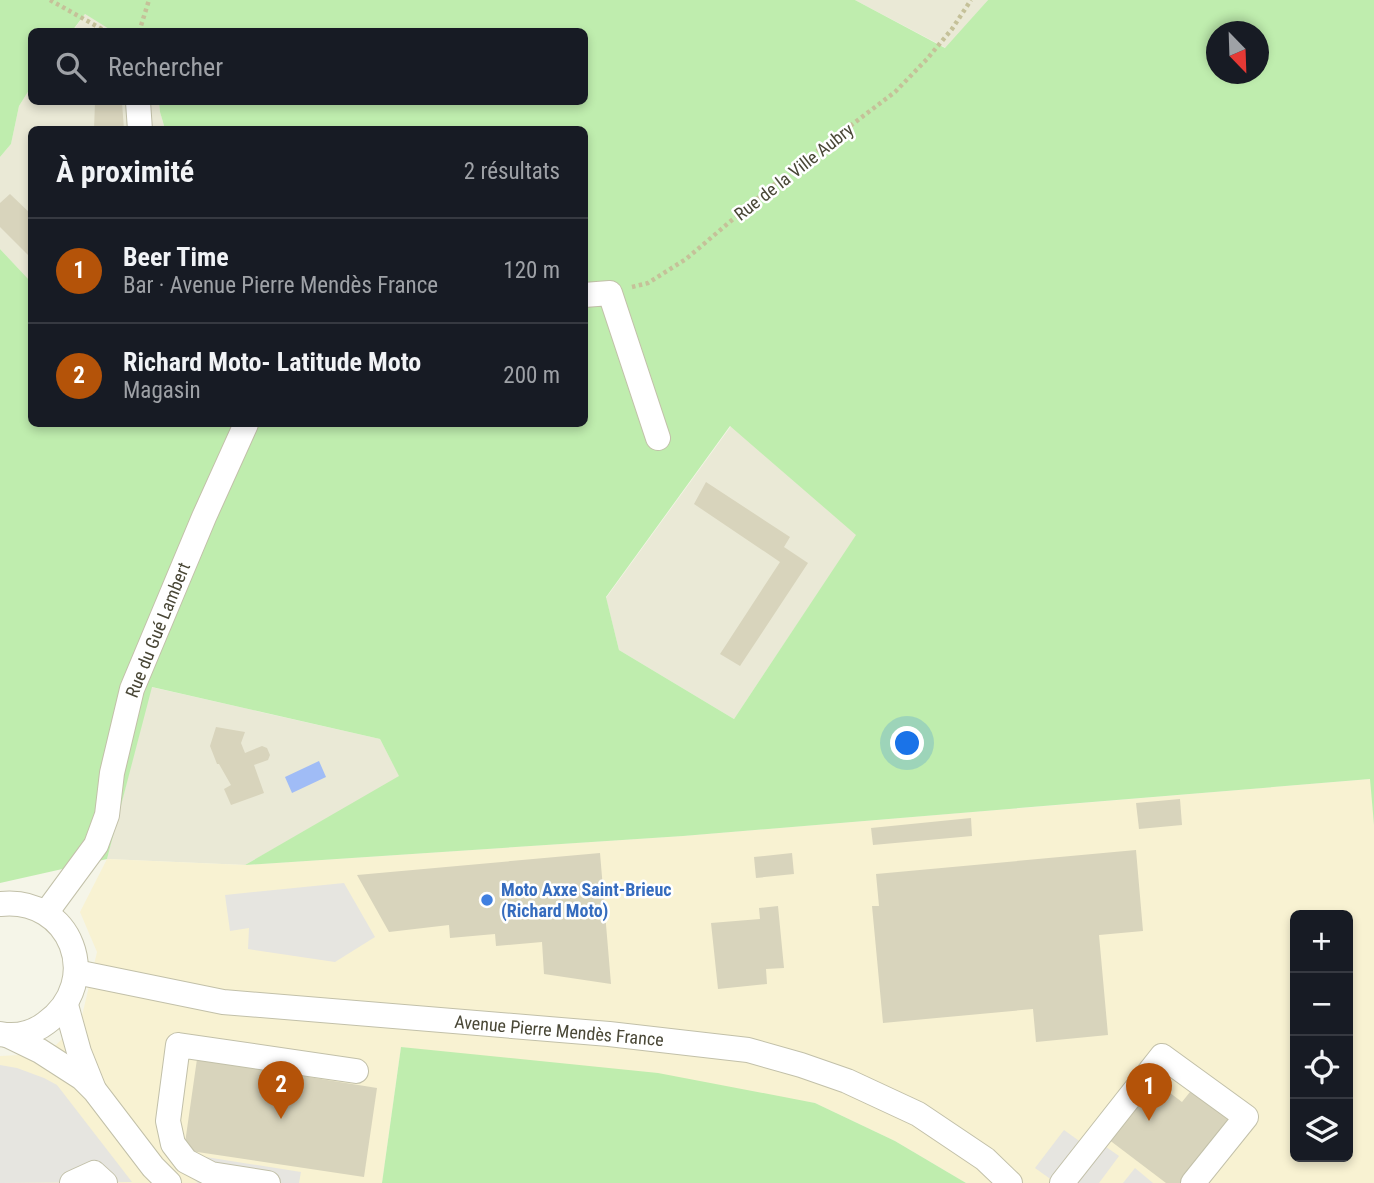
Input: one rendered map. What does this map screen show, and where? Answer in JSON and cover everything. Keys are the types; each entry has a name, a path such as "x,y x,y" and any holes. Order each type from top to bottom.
{"street":[{"path":"138,105 140,126"},
{"path":"588,295 610,293 658,438"},
{"name":"Rue du Gué Lambert","path":"46,913 96,845 107,815 112,773 132,689 245,427"},
{"path":"0,904 25,904 46,913 59,924 75,955 76,972 66,1005 56,1016 42,1027 25,1033 4,1034"},
{"name":"Avenue Pierre Mendès France","path":"76,972 223,1002 596,1033 748,1050 847,1081 918,1114 985,1159 1010,1183"},
{"path":"66,1005 79,1052 95,1091"},
{"path":"4,1034 40,1051 82,1078 95,1091 152,1167 169,1183"},
{"path":"268,1183 211,1174 186,1161 173,1144 168,1121 178,1045 356,1071"},
{"path":"1062,1183 1162,1056 1246,1117 1193,1183"},
{"path":"72,1183 94,1173 105,1183"}],"path":[{"path":"50,0 100,28"},
{"path":"140,28 149,0"},
{"name":"Rue de la Ville Aubry","path":"610,293 648,283 686,259 785,176 895,92 928,59 971,0"}],"shaded area":[{"path":"855,0 988,0 946,48"},
{"path":"85,14 109,28 75,28"},
{"path":"28,92 28,105 159,105 164,126 28,126 28,279 0,249 0,157 11,144 19,106"},
{"path":"731,426 857,535 734,719 619,650 606,598"},
{"path":"151,687 380,739 400,777 245,865 107,859"},
{"path":"1371,779 1374,825 1374,1183 966,1183 895,1141 815,1103 401,1047 382,1183 0,1183 0,1056 20,1055 56,1045 81,1020 97,952 80,912 107,859 245,865 683,836"},
{"path":"344,883 375,937 335,962 248,949 249,928 230,931 225,895"},
{"path":"0,1065 17,1068 57,1085 132,1182 0,1183"},
{"path":"1064,1130 1082,1143 1089,1135 1119,1156 1099,1183 1056,1183 1035,1168"},
{"path":"187,1154 301,1172 299,1183 198,1183 184,1171"},
{"path":"1135,1168 1153,1183 1123,1183"}],"green space":[{"path":"0,0 855,0 945,48 988,0 1374,0 1374,825 1370,779 683,836 245,865 399,776 380,739 152,687 107,859 0,883 0,249 28,279 28,427 588,427 588,126 164,126 159,105 588,105 588,28 108,28 85,14 74,28 28,28 28,92 19,106 11,144 0,157","holes":["730,426 856,535 734,719 619,650 606,597"]},
{"path":"401,1047 658,1073 815,1103 895,1141 966,1183 382,1183"}],"water":[{"path":"319,761 326,777 292,793 285,777"}],"building":[{"path":"95,105 122,105 124,126 94,126"},
{"path":"10,194 28,211 28,255 0,227 0,203"},
{"path":"706,482 790,537 784,547 808,563 740,666 720,654 780,562 694,504"},
{"path":"216,727 245,732 241,743 245,753 262,746 267,748 270,755 268,760 254,765 264,793 231,805 224,789 231,785 217,764 210,746"},
{"path":"1180,799 1182,825 1139,829 1136,803"},
{"path":"971,818 972,836 873,845 871,828"},
{"path":"1136,850 1143,931 1099,935 1108,1035 1036,1042 1033,1009 883,1023 872,906 879,906 876,874"},
{"name":"Moto Axxe Saint-Brieuc (Richard Moto)","path":"600,853 611,984 544,974 542,942 496,946 495,934 450,938 449,925 389,932 357,875"},
{"path":"792,853 794,874 756,878 754,857"},
{"path":"778,906 784,968 766,969 767,984 718,989 711,923 760,919 759,908"},
{"path":"197,1059 377,1088 364,1177 184,1150"},
{"path":"1153,1080 1182,1102 1194,1087 1231,1117 1180,1183 1166,1183 1108,1139"}],"place":[{"name":"Moto Axxe Saint-Brieuc (Richard Moto)","path":"487,900"},
{"name":"Richard Moto- Latitude Moto","path":"281,1119"},
{"name":"Beer Time","path":"1149,1121"}]}
